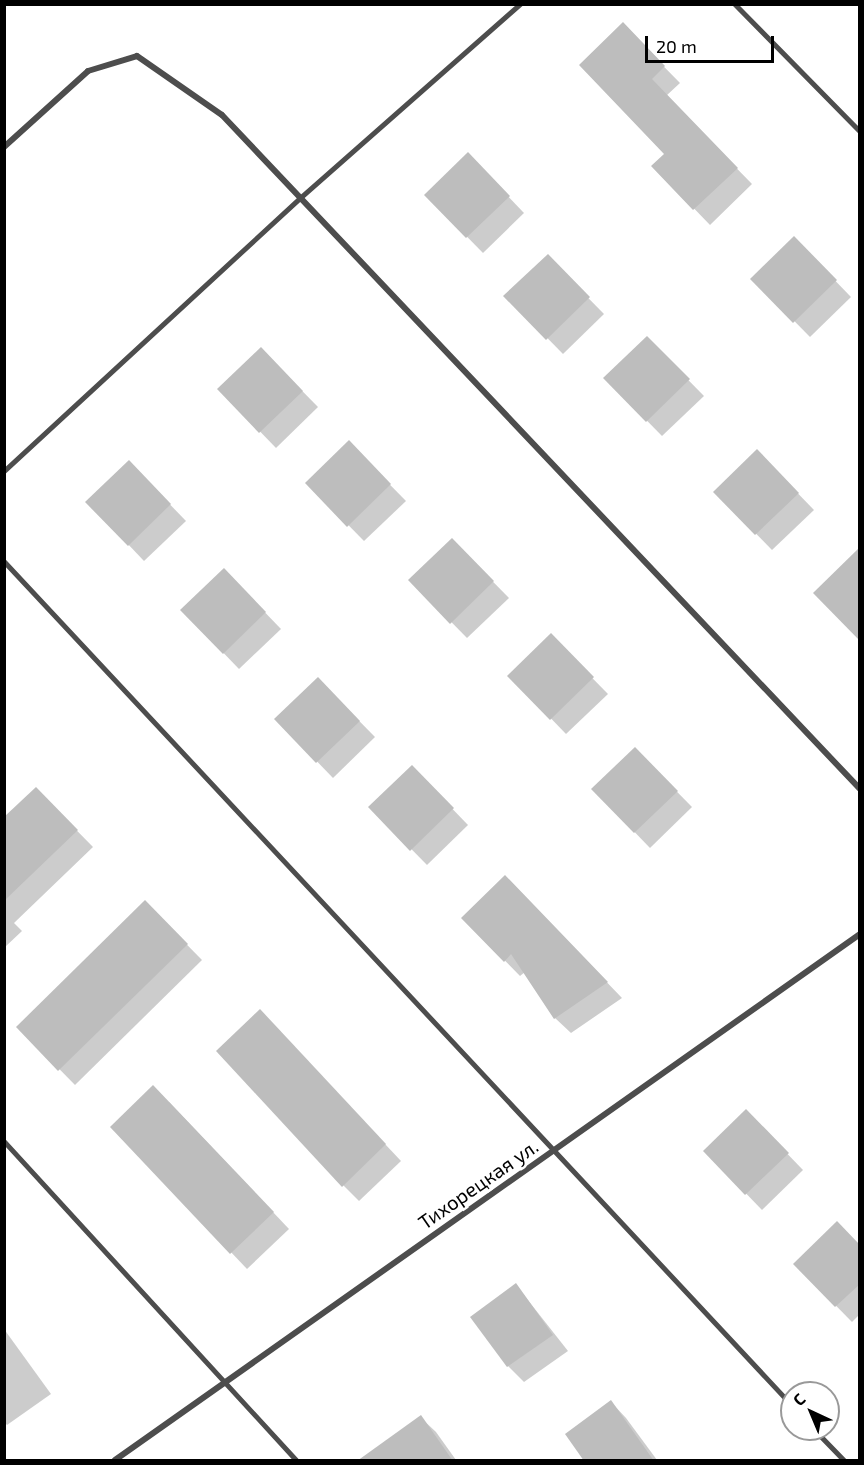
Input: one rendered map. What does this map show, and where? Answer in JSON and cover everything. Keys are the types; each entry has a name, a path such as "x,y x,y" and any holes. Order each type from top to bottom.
{"street":[{"path":"4,147 88,71 137,56 222,115 860,789"},
{"name":"Тихорецкая ул.","path":"115,1461 860,934"}],"lane":[{"path":"4,471 300,198 520,4"},
{"path":"735,4 860,131"},
{"path":"4,561 780,1392"},
{"path":"4,1141 227,1381 296,1461"},
{"path":"825,1441 844,1461"}],"building":[{"path":"623,22 665,66 652,79 738,168 693,210 651,166 664,154 579,65"},
{"path":"468,152 510,196 466,238 424,195"},
{"path":"794,236 837,280 793,323 750,279"},
{"path":"548,254 590,297 546,340 503,296"},
{"path":"647,336 690,379 646,422 603,378"},
{"path":"261,347 303,391 259,433 217,389"},
{"path":"349,440 391,484 347,527 305,483"},
{"path":"757,449 799,493 755,535 713,492"},
{"path":"129,460 171,504 128,546 85,502"},
{"path":"452,538 494,581 450,624 408,580"},
{"path":"860,547 860,641 813,593"},
{"path":"224,568 266,612 223,654 180,610"},
{"path":"551,633 594,677 550,720 507,676"},
{"path":"318,677 360,721 316,763 274,719"},
{"path":"635,747 678,791 634,833 591,789"},
{"path":"412,765 454,808 410,851 368,807"},
{"path":"36,787 78,830 4,901 4,817"},
{"path":"505,875 608,982 554,1019 511,954 504,962 461,918"},
{"path":"145,900 188,944 58,1071 16,1027"},
{"path":"260,1009 386,1144 342,1187 216,1051"},
{"path":"153,1085 274,1212 230,1254 110,1127"},
{"path":"746,1109 789,1153 745,1195 703,1151"},
{"path":"837,1221 860,1245 860,1284 835,1307 793,1264"},
{"path":"516,1283 553,1335 507,1367 470,1317"},
{"path":"611,1400 654,1461 584,1461 565,1434"},
{"path":"421,1415 453,1461 357,1461"}]}
